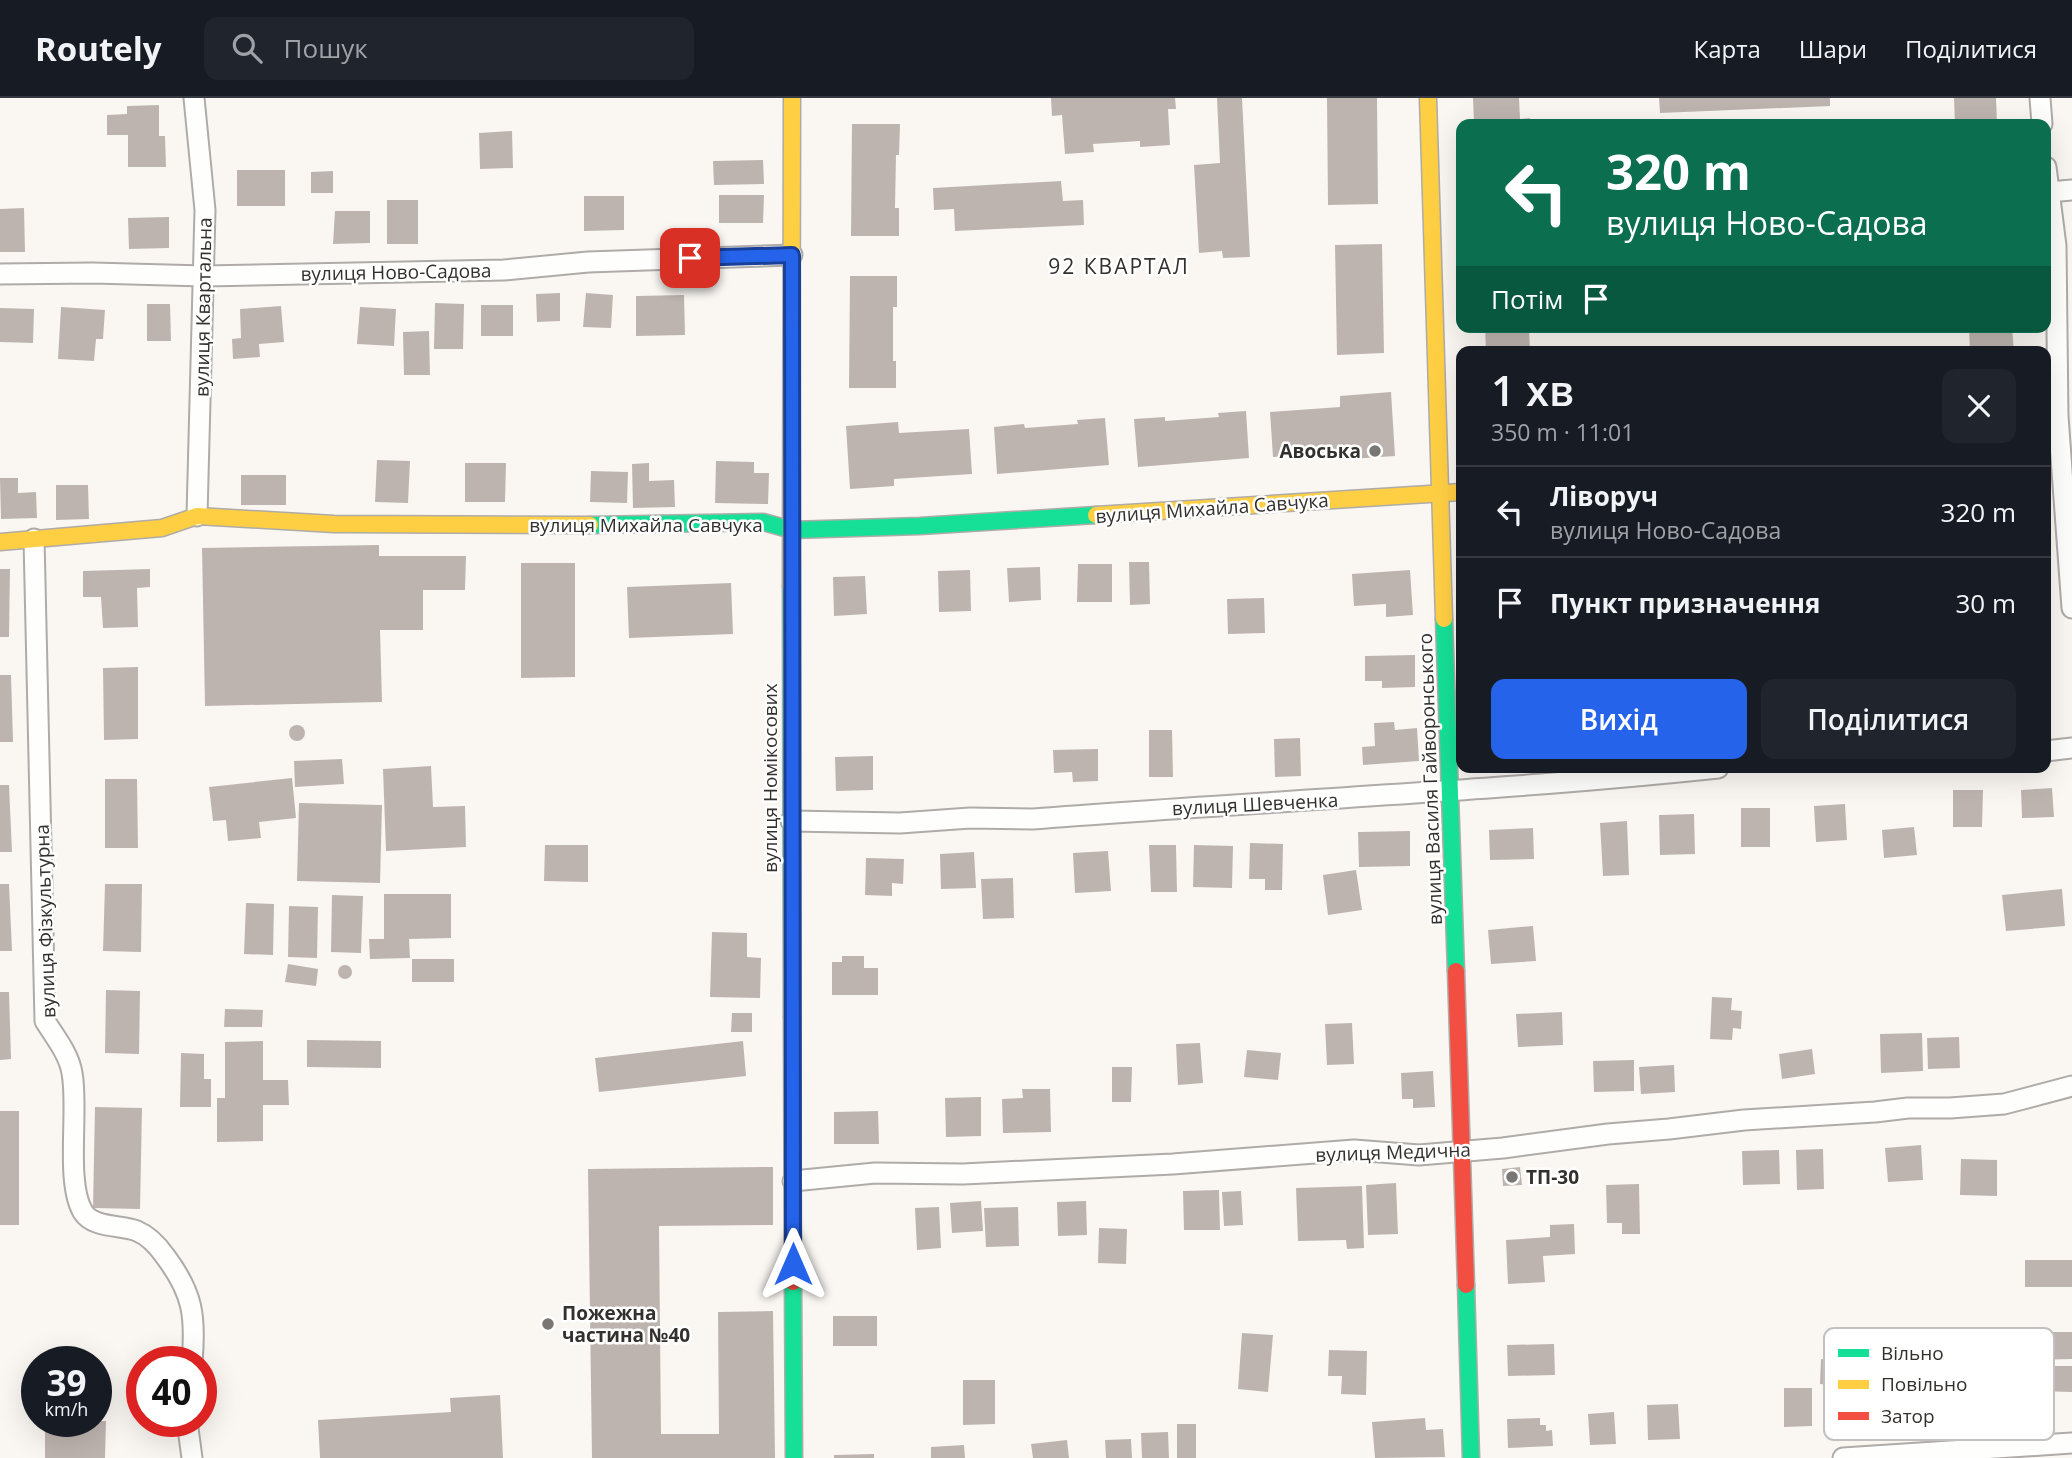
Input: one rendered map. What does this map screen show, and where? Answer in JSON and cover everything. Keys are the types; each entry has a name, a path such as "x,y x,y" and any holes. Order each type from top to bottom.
{"street":[{"name":"вулиця Квартальна","path":"194,98 205,210 197,516"},
{"name":"вулиця Номікосових","path":"792,98 794,1458"},
{"name":"вулиця Василя Гайворонського","path":"1429,98 1472,1458"},
{"path":"2040,98 2042,119"},
{"path":"2051,192 2072,190"},
{"path":"2051,207 2058,287 2060,455 2072,608"},
{"name":"вулиця Ново-Садова","path":"0,274 204,276 505,270 588,262 792,255"},
{"name":"вулиця Михайла Савчука","path":"0,542 162,528 197,516 348,524 664,526 763,522 792,530 920,526 1456,492"},
{"name":"вулиця Фізкультурна","path":"34,539 45,1021 63,1049 72,1072 76,1191 84,1214 97,1223 138,1232 157,1245 186,1288 192,1309 193,1346"},
{"path":"2051,750 2072,748"},
{"name":"вулиця Шевченка","path":"791,821 900,823 970,818 1033,819 1451,792 1670,773"},
{"name":"вулиця Медична","path":"793,1181 876,1173 963,1174 1173,1164 1354,1150 1419,1155 1744,1120 2004,1104 2072,1086"},
{"path":"189,1437 192,1458"},
{"path":"1843,1458 2072,1443"}],"building":[{"path":"1051,98 1175,98 1176,109 1168,109 1170,145 1140,147 1140,141 1093,144 1094,152 1065,154 1062,115 1052,116"},
{"path":"1217,98 1242,98 1250,257 1223,258 1222,251 1199,253 1194,165 1220,163"},
{"path":"1327,98 1377,98 1378,204 1328,205"},
{"path":"1473,98 1519,98 1520,119 1474,119"},
{"path":"1659,98 1830,98 1830,106 1660,113"},
{"path":"1954,98 1996,98 1997,119 1955,119"},
{"path":"159,105 159,136 165,136 166,167 128,167 128,135 107,135 107,115 127,114 127,106"},
{"path":"852,124 900,124 899,155 896,155 895,208 899,208 899,236 851,236"},
{"path":"512,131 513,168 480,169 479,133"},
{"path":"763,160 764,184 714,185 713,161"},
{"path":"237,170 285,170 285,206 237,206"},
{"path":"333,171 333,193 311,193 311,172"},
{"path":"1061,181 1063,201 1083,200 1084,225 955,231 954,209 934,210 933,188"},
{"path":"719,195 764,195 763,223 719,223"},
{"path":"584,196 624,196 624,230 584,231"},
{"path":"387,200 418,200 418,244 387,244"},
{"path":"24,208 25,252 0,252 0,209"},
{"path":"335,211 370,211 370,243 333,244"},
{"path":"169,217 169,248 129,249 128,218"},
{"path":"1382,244 1384,353 1337,355 1335,245"},
{"path":"850,276 897,276 897,307 893,307 896,388 849,388"},
{"path":"560,293 560,321 537,322 536,294"},
{"path":"586,293 613,295 611,328 583,327"},
{"path":"684,295 685,335 636,336 636,296"},
{"path":"435,303 464,304 463,349 434,349"},
{"path":"147,304 170,304 171,341 147,341"},
{"path":"481,305 513,305 513,336 481,336"},
{"path":"281,306 284,342 259,344 260,357 233,359 232,339 241,338 240,309"},
{"path":"61,307 105,310 103,339 96,339 94,361 58,359"},
{"path":"360,307 396,309 394,346 357,344"},
{"path":"0,308 34,309 33,343 0,342"},
{"path":"429,331 430,375 404,375 403,332"},
{"path":"1485,333 1529,333 1530,346 1486,346"},
{"path":"1969,333 2012,333 2014,346 1970,346"},
{"path":"1391,392 1395,456 1351,459 1351,452 1273,457 1270,412 1340,407 1340,396"},
{"path":"1246,411 1249,458 1138,467 1134,419 1165,417 1165,421 1219,417 1218,413"},
{"path":"1105,418 1109,465 997,474 994,427 1024,424 1025,428 1078,424 1077,420"},
{"path":"898,422 899,433 969,429 972,474 894,479 894,486 850,489 846,426"},
{"path":"377,460 410,461 408,503 375,502"},
{"path":"716,461 754,462 754,473 769,473 768,504 715,503"},
{"path":"465,463 506,463 505,502 465,502"},
{"path":"649,463 649,481 674,480 675,507 633,508 632,464"},
{"path":"591,471 628,472 627,503 590,502"},
{"path":"241,475 286,475 286,505 241,505"},
{"path":"0,478 18,478 18,493 36,492 37,518 1,519"},
{"path":"56,485 88,485 89,519 56,520"},
{"path":"379,545 379,556 466,556 465,590 423,590 423,630 380,630 382,702 205,706 202,548"},
{"path":"1129,562 1149,562 1150,604 1130,605"},
{"path":"521,563 575,563 575,677 521,678"},
{"path":"1078,564 1112,564 1112,602 1077,602"},
{"path":"1040,567 1041,600 1009,602 1007,568"},
{"path":"0,569 10,569 9,637 0,637"},
{"path":"150,569 150,587 137,588 138,627 103,628 101,597 83,597 83,571"},
{"path":"970,570 971,611 939,612 938,571"},
{"path":"1410,570 1413,615 1386,617 1386,604 1354,606 1352,574"},
{"path":"865,576 867,614 834,616 833,577"},
{"path":"731,583 733,634 629,638 627,587"},
{"path":"1264,598 1265,633 1228,634 1227,599"},
{"path":"1415,655 1415,687 1382,688 1382,681 1365,681 1365,656"},
{"path":"138,667 138,739 104,740 103,668"},
{"path":"0,675 11,675 13,742 0,742"},
{"path":"1394,722 1395,730 1417,728 1419,761 1363,765 1362,747 1375,746 1374,723"},
{"path":"294,725 300,725 305,733 303,739 294,741 289,736 289,730"},
{"path":"1149,730 1172,730 1173,777 1149,777"},
{"path":"1300,738 1301,776 1275,777 1274,739"},
{"path":"1098,749 1098,781 1073,782 1072,772 1054,773 1053,750"},
{"path":"873,756 873,790 836,791 835,757"},
{"path":"342,759 344,784 295,787 294,761"},
{"path":"431,766 433,807 465,806 466,847 386,851 383,769"},
{"path":"292,778 296,818 259,822 261,838 228,841 226,820 213,821 209,787"},
{"path":"105,779 137,779 138,848 105,848"},
{"path":"0,785 9,785 12,852 0,852"},
{"path":"2052,788 2054,817 2022,818 2021,790"},
{"path":"1953,790 1983,790 1982,827 1953,827"},
{"path":"299,803 382,805 380,883 297,881"},
{"path":"1845,804 1847,840 1816,842 1814,806"},
{"path":"1741,808 1770,808 1770,847 1741,847"},
{"path":"1694,814 1695,854 1660,855 1659,815"},
{"path":"1627,821 1629,875 1603,876 1600,823"},
{"path":"1914,827 1917,855 1884,858 1882,830"},
{"path":"1533,828 1534,859 1490,860 1489,830"},
{"path":"1410,831 1410,866 1359,867 1358,832"},
{"path":"1250,843 1283,844 1282,890 1265,890 1265,879 1249,879"},
{"path":"545,845 588,845 588,882 544,881"},
{"path":"1149,845 1176,845 1177,892 1151,892"},
{"path":"1194,845 1233,846 1232,888 1193,887"},
{"path":"1108,851 1111,891 1075,893 1073,853"},
{"path":"974,852 976,888 941,889 940,854"},
{"path":"866,858 904,859 903,884 892,883 892,896 865,895"},
{"path":"1356,870 1362,910 1328,915 1323,875"},
{"path":"1013,878 1014,918 983,919 981,879"},
{"path":"0,884 9,884 12,951 0,951"},
{"path":"105,884 142,884 141,952 103,951"},
{"path":"2062,889 2065,926 2006,931 2002,895"},
{"path":"384,894 451,894 451,938 409,939 410,958 370,959 369,939 384,939"},
{"path":"332,895 363,896 361,953 331,952"},
{"path":"246,903 274,904 273,955 244,954"},
{"path":"289,906 318,907 317,958 288,957"},
{"path":"1533,926 1536,961 1491,964 1488,930"},
{"path":"712,932 747,933 747,957 761,958 760,998 710,997"},
{"path":"842,956 864,956 864,968 878,968 878,995 832,995 832,962 842,962"},
{"path":"412,959 454,959 454,982 412,982"},
{"path":"288,964 318,969 316,986 285,982"},
{"path":"342,965 348,965 352,972 348,979 342,979 338,975 338,969"},
{"path":"106,990 140,991 139,1054 105,1053"},
{"path":"0,992 9,992 11,1059 0,1060"},
{"path":"1712,997 1732,998 1731,1010 1742,1011 1741,1029 1733,1028 1732,1040 1710,1039"},
{"path":"225,1009 263,1010 262,1027 224,1027"},
{"path":"1562,1012 1563,1045 1518,1047 1516,1014"},
{"path":"732,1013 752,1013 752,1032 731,1032"},
{"path":"1352,1023 1354,1064 1327,1065 1325,1024"},
{"path":"1922,1033 1923,1071 1881,1073 1880,1034"},
{"path":"1959,1037 1960,1068 1928,1069 1927,1038"},
{"path":"307,1040 381,1041 381,1068 307,1067"},
{"path":"263,1041 263,1080 288,1080 289,1105 263,1105 263,1141 217,1142 217,1098 225,1098 225,1042"},
{"path":"743,1041 746,1076 599,1092 595,1058"},
{"path":"1200,1043 1203,1083 1178,1085 1176,1044"},
{"path":"1812,1049 1815,1074 1782,1079 1779,1054"},
{"path":"1247,1050 1281,1053 1278,1080 1244,1077"},
{"path":"181,1053 204,1054 204,1079 211,1079 211,1107 180,1107"},
{"path":"1634,1060 1634,1091 1594,1092 1593,1061"},
{"path":"1674,1065 1675,1092 1641,1094 1639,1067"},
{"path":"1112,1067 1132,1067 1131,1102 1112,1102"},
{"path":"1433,1071 1435,1107 1413,1108 1413,1099 1402,1099 1401,1073"},
{"path":"1022,1089 1050,1089 1051,1132 1003,1133 1002,1099 1023,1098"},
{"path":"981,1097 981,1136 946,1137 945,1098"},
{"path":"95,1107 142,1108 140,1209 93,1208"},
{"path":"0,1111 19,1111 19,1225 0,1225"},
{"path":"878,1111 879,1144 834,1144 834,1112"},
{"path":"1921,1145 1923,1180 1888,1182 1885,1148"},
{"path":"1823,1149 1824,1189 1797,1190 1796,1150"},
{"path":"1779,1150 1780,1184 1743,1185 1742,1151"},
{"path":"1961,1159 1997,1160 1997,1196 1960,1195"},
{"path":"773,1167 773,1225 659,1226 661,1434 719,1434 718,1312 773,1311 775,1458 592,1458 588,1169"},
{"name":"ТП-30","path":"1520,1167 1522,1185 1503,1186 1502,1169"},
{"path":"1396,1183 1398,1234 1368,1235 1366,1185"},
{"path":"1639,1184 1640,1234 1622,1234 1622,1223 1607,1223 1606,1185"},
{"path":"1362,1186 1364,1248 1347,1249 1346,1240 1298,1241 1296,1188"},
{"path":"1219,1190 1220,1230 1184,1230 1183,1191"},
{"path":"1241,1191 1243,1225 1224,1226 1222,1192"},
{"path":"981,1201 983,1231 952,1233 950,1203"},
{"path":"1086,1201 1087,1235 1058,1236 1057,1202"},
{"path":"939,1207 941,1248 917,1250 915,1208"},
{"path":"1018,1207 1019,1246 986,1247 984,1208"},
{"path":"1574,1224 1575,1254 1543,1256 1545,1282 1508,1284 1506,1240 1550,1237 1550,1225"},
{"path":"1099,1228 1127,1229 1126,1264 1098,1263"},
{"path":"2025,1260 2072,1260 2072,1287 2025,1287"},
{"path":"833,1316 877,1316 877,1346 833,1346"},
{"path":"2054,1332 2072,1332 2072,1359 2054,1359"},
{"path":"1242,1333 1273,1335 1268,1392 1238,1389"},
{"path":"1554,1344 1555,1375 1508,1376 1507,1345"},
{"path":"1329,1350 1367,1351 1366,1395 1341,1394 1342,1376 1328,1376"},
{"path":"1821,1359 1824,1359 1824,1384 1820,1384"},
{"path":"2054,1366 2072,1366 2072,1392 2054,1392"},
{"path":"963,1380 995,1380 995,1424 963,1425"},
{"path":"1784,1388 1812,1388 1812,1426 1784,1427"},
{"path":"500,1395 503,1458 320,1458 318,1420 451,1412 450,1398"},
{"path":"1678,1404 1680,1439 1648,1440 1647,1405"},
{"path":"1614,1412 1616,1444 1590,1445 1588,1414"},
{"path":"1425,1418 1426,1430 1443,1429 1445,1457 1375,1458 1372,1422"},
{"path":"1540,1418 1540,1425 1546,1425 1546,1431 1552,1430 1553,1446 1508,1448 1507,1419"},
{"path":"1177,1424 1196,1424 1196,1458 1177,1458"},
{"path":"1168,1432 1169,1458 1142,1458 1141,1433"},
{"path":"45,1437 106,1437 105,1458 45,1458"},
{"path":"1131,1439 1132,1458 1106,1458 1105,1440"},
{"path":"1067,1440 1069,1458 1033,1458 1031,1444"},
{"path":"964,1445 965,1458 931,1458 931,1447"},
{"path":"874,1454 874,1458 834,1458 834,1455"}],"traffic: fast":[{"path":"590,525 763,522 792,530 920,526 1096,515"},
{"path":"791,586 792,1017"},
{"path":"1444,619 1456,971"},
{"path":"793,1282 794,1458"},
{"path":"1466,1285 1471,1458"}],"traffic: slow":[{"path":"791,586 792,98"},
{"path":"1428,98 1444,619"},
{"path":"1096,515 1456,492"},
{"path":"0,542 162,528 197,516 334,524 590,525"}],"traffic: jam":[{"path":"1456,971 1466,1285"},
{"path":"792,1017 793,1282"}],"place":[{"name":"Авоська","path":"1375,451"},
{"name":"ТП-30","path":"1512,1177"},
{"name":"Пожежна частина №40","path":"548,1324"}],"district":[{"name":"92 КВАРТАЛ","path":"1119,267"}],"route":[{"path":"690,258 792,255 793,1264"}]}
